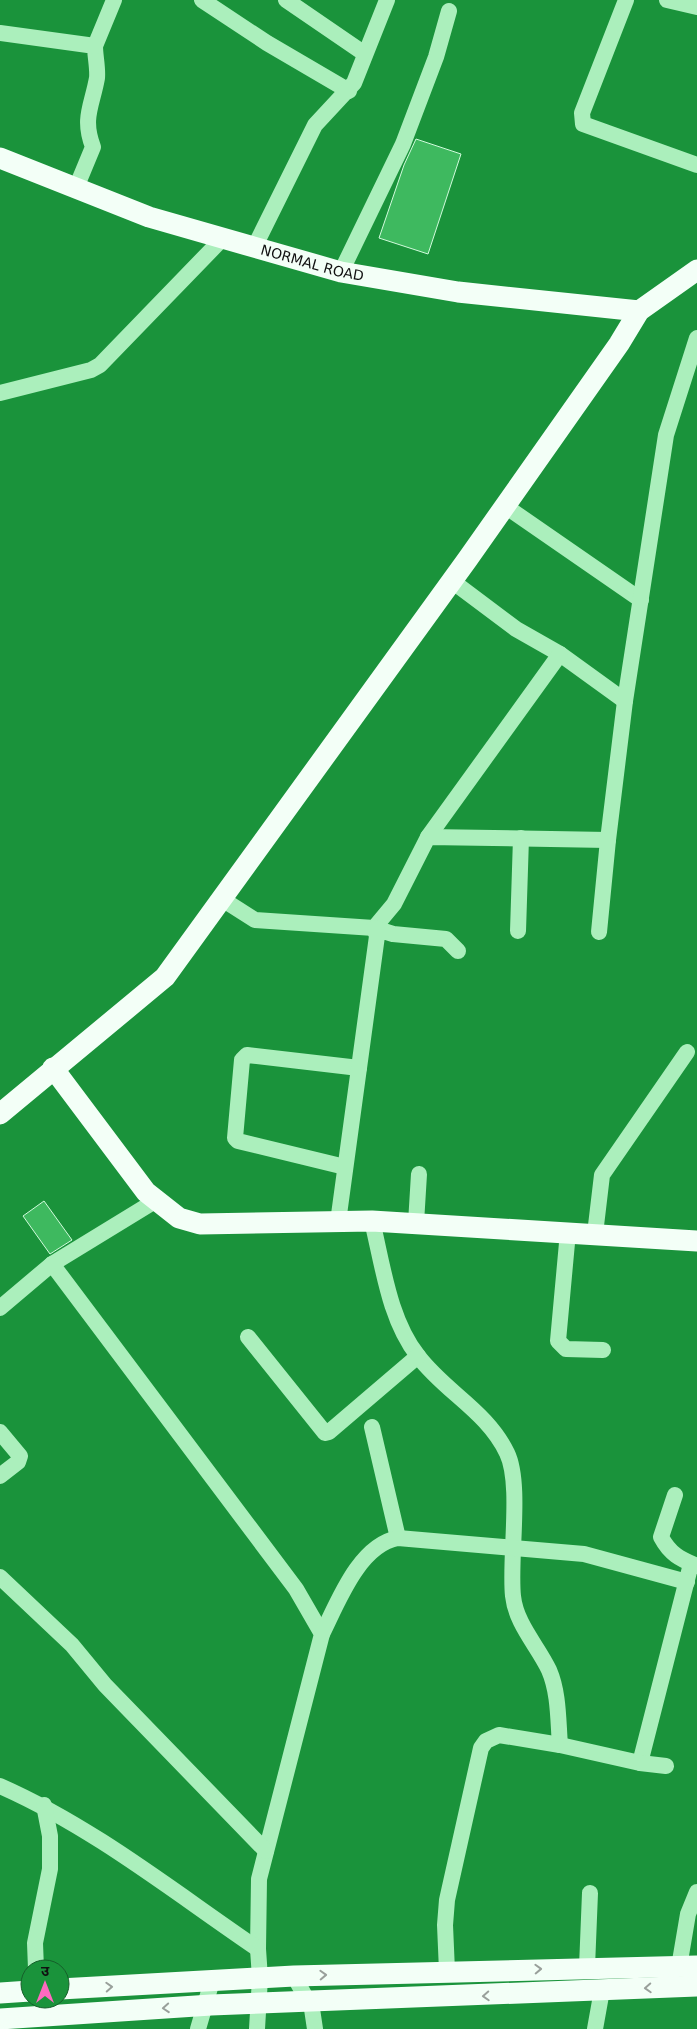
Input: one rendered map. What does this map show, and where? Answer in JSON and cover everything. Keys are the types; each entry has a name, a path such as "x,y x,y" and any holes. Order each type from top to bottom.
{"main road":[{"name":"NORMAL ROAD","path":"0,158 149,216 341,272 458,292 639,311"},
{"path":"0,1114 53,1068 165,977 452,581 619,344 639,311 697,270"},
{"path":"53,1068 146,1192 179,1218 200,1224 372,1221 697,1241"},
{"path":"70,1988 294,1976 587,1967 688,1966"},
{"path":"0,2019 206,2005 697,1986"},
{"path":"0,1993 20,1992"}],"street":[{"path":"76,188 93,147 87,132 87,113 97,76 94,46 114,0"},
{"path":"202,0 267,43 349,91"},
{"path":"286,0 365,54"},
{"path":"626,0 582,113 583,124 697,166"},
{"path":"667,0 697,7"},
{"path":"254,248 315,125 349,91 365,54 383,2"},
{"path":"341,272 403,144 436,57 449,11"},
{"path":"0,32 94,46"},
{"path":"0,392 91,370 100,365 223,238"},
{"path":"599,932 625,701 666,435 697,338"},
{"path":"505,506 641,600"},
{"path":"452,581 516,629 560,654 625,701"},
{"path":"374,928 394,904 428,837 560,654"},
{"path":"428,837 608,840"},
{"path":"518,931 522,838"},
{"path":"222,899 255,920 374,928 393,934 446,939 458,951"},
{"path":"338,1222 377,936 374,928"},
{"path":"595,1234 602,1175 687,1052"},
{"path":"345,1167 238,1142 235,1135 242,1060 247,1055 359,1068"},
{"path":"416,1223 419,1174"},
{"path":"0,1308 52,1264 155,1201"},
{"path":"372,1221 397,1315 418,1356 494,1430 508,1455 513,1479 514,1523 511,1548 513,1597 523,1627 550,1673 556,1697 560,1745"},
{"path":"568,1232 558,1341 566,1349 603,1350"},
{"path":"52,1264 296,1589 322,1634"},
{"path":"248,1337 325,1433 329,1432 418,1356"},
{"path":"372,1428 398,1538"},
{"path":"0,1432 20,1456 18,1462 0,1476"},
{"path":"640,1763 687,1582 694,1565 668,1550 661,1537 675,1495"},
{"path":"257,2029 260,1978 258,1949 259,1879 322,1634 353,1573 374,1549 387,1540 398,1538 584,1554 687,1582"},
{"path":"0,1577 72,1645 105,1685 266,1851"},
{"path":"447,1971 445,1925 447,1900 481,1748 486,1741 499,1735 560,1745 640,1763 666,1766"},
{"path":"0,1786 44,1805 104,1842 258,1949"},
{"path":"36,1959 35,1943 50,1870 50,1836 44,1805"},
{"path":"688,1966 688,1914 697,1892"},
{"path":"587,1967 590,1893"},
{"path":"294,1976 312,2009 315,2029"},
{"path":"198,2029 212,1981"},
{"path":"595,2029 602,1990"}],"building":[{"path":"416,139 461,154 428,254 379,238 404,165"},
{"path":"44,1201 72,1240 50,1254 23,1216"}]}
